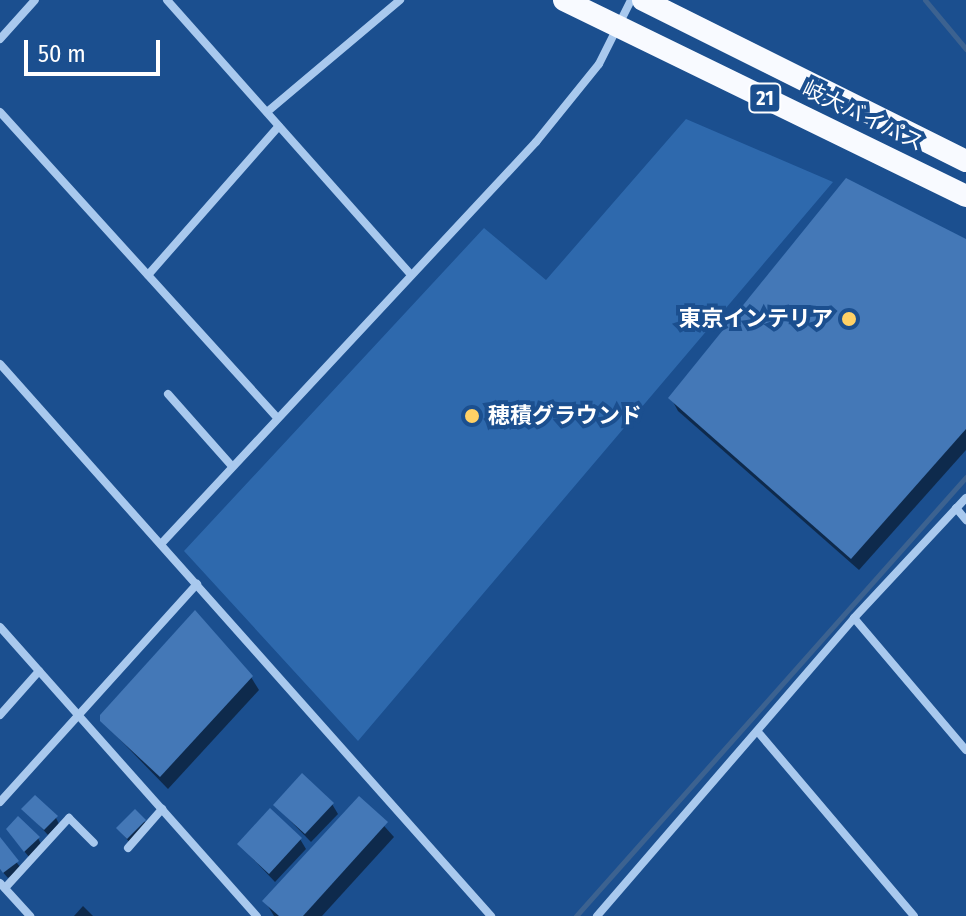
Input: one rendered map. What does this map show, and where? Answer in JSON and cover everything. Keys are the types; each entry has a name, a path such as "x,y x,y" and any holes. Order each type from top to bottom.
{"highway":[{"name":"岐大バイパス","path":"564,0 966,196"},
{"name":"岐大バイパス","path":"643,0 966,161"}],"street":[{"path":"0,39 35,0"},
{"path":"167,0 410,274"},
{"path":"267,112 400,0"},
{"path":"161,544 231,465 536,142 599,64 631,0"},
{"path":"0,112 277,417"},
{"path":"148,275 279,126"},
{"path":"0,364 491,916"},
{"path":"168,394 231,465"},
{"path":"597,916 854,618 966,498"},
{"path":"956,508 966,520"},
{"path":"0,802 197,584"},
{"path":"854,618 966,750"},
{"path":"0,627 257,916"},
{"path":"0,715 39,671"},
{"path":"758,732 914,916"},
{"path":"128,848 162,809"},
{"path":"30,916 2,885 69,818 94,843"}],"shaded area":[{"name":"穂積グラウンド","path":"686,119 833,182 358,741 184,551 484,228 546,280"}],"building":[{"name":"東京インテリア","path":"846,178 966,239 966,429 851,559 668,398"},
{"path":"195,610 253,676 160,777 100,721 100,715"},
{"path":"302,773 334,803 305,834 273,805"},
{"path":"35,795 58,816 44,830 21,809"},
{"path":"359,796 388,822 303,916 279,916 262,901"},
{"path":"270,808 302,838 269,874 237,844"},
{"path":"135,809 146,820 127,839 116,828"},
{"path":"18,816 40,837 24,852 6,829"},
{"path":"0,837 19,861 3,873 0,869"}],"waterway":[{"path":"925,0 966,49"},
{"path":"576,916 966,477"}],"place":[{"name":"東京インテリア","path":"849,319"},
{"name":"穂積グラウンド","path":"472,416"}]}
